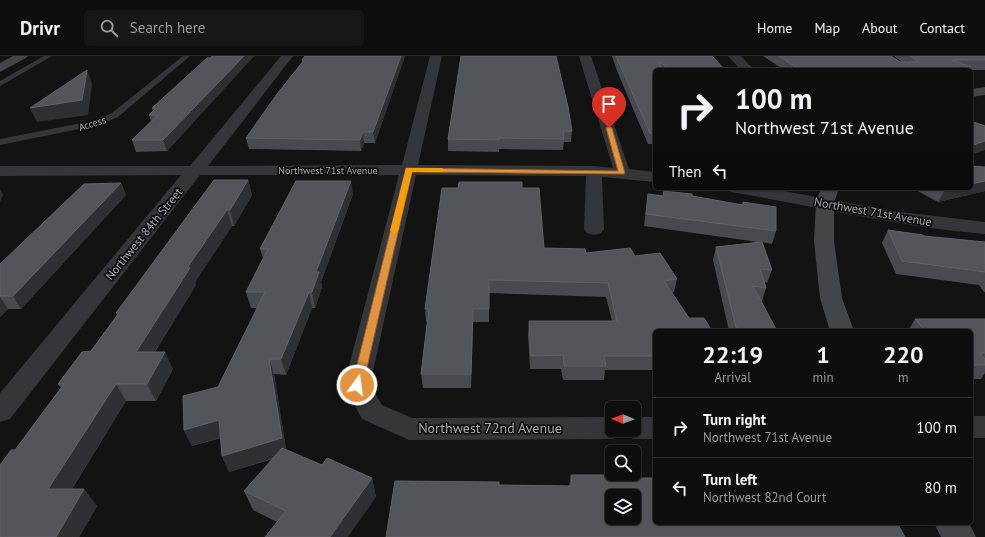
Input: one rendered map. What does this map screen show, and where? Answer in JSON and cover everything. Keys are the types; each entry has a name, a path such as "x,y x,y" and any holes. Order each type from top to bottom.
{"street":[{"path":"0,68 22,56"},
{"name":"Northwest 84th Street","path":"0,412 196,171 287,56"},
{"path":"409,170 436,56"},
{"path":"585,56 618,156 622,173"},
{"path":"734,56 746,68"},
{"path":"973,93 985,91"},
{"name":"Northwest 72nd Avenue","path":"409,170 357,385 372,412 409,429 605,428"},
{"name":"Northwest 71st Avenue","path":"0,171 594,171 653,176"},
{"path":"594,171 594,229"},
{"name":"Northwest 71st Avenue","path":"760,190 827,196 896,218 964,227 985,228"},
{"path":"827,196 824,240 831,298 841,329"},
{"path":"973,427 985,427"},
{"path":"641,428 653,428"},
{"path":"951,525 960,537"}],"lane":[{"path":"0,84 49,56"},
{"name":"Access","path":"0,142 99,122 115,115 187,56"}],"building":[{"path":"212,56 244,56 163,140 132,140 158,115 149,115 156,108 152,108 207,58 211,58"},
{"path":"305,56 401,56 373,132 363,132 360,140 246,138 277,94 304,60 302,60"},
{"path":"461,56 556,56 572,131 563,131 564,139 448,139"},
{"path":"616,56 712,56 723,68 668,68 659,62 662,68 653,68 653,133 650,133"},
{"path":"779,56 891,56 900,62 916,62 916,60 910,56 985,56 985,60 953,60 971,67 960,68 797,68"},
{"path":"87,70 82,100 30,108"},
{"path":"973,122 985,126 985,141 973,145"},
{"path":"973,166 985,167 985,181 973,184"},
{"path":"214,180 248,180 230,210 227,210 187,268 190,268 136,352 165,352 147,384 116,384 48,489 84,489 56,537 0,537 0,465 11,450 15,450 64,384 58,384 82,352 91,351 119,313 116,313"},
{"path":"296,181 351,181 316,272 319,272 312,292 309,292 281,359 269,359 282,438 222,456 219,420 184,430 183,396 218,387 265,292 246,292 268,249 260,249"},
{"path":"459,182 522,182 522,188 539,188 544,248 585,249 586,253 630,248 635,256 660,253 677,279 664,281 689,318 704,318 711,329 653,329 653,356 604,356 606,366 564,366 563,355 531,356 529,321 617,321 608,283 489,280 489,309 473,309 471,374 421,374 429,309 425,309 442,188 458,188"},
{"path":"121,183 13,296 0,296 0,264 84,184"},
{"path":"664,191 692,194 692,196 743,205 743,202 776,207 776,231 646,214 648,194 663,196"},
{"path":"888,230 924,236 985,242 985,272 902,261"},
{"path":"762,242 772,270 760,269 766,288 753,286 776,329 736,329 716,247"},
{"path":"915,319 985,319 985,353 980,353 985,359 985,365 973,365 973,329 923,329"},
{"path":"282,448 322,465 327,458 372,478 330,537 265,537 286,511 244,491"},
{"path":"571,475 605,475 605,481 641,481 641,478 653,478 653,525 898,525 905,537 386,537 395,481 499,482 499,485 572,486"}],"slow traffic":[{"path":"394,231 409,170 442,170"}],"route":[{"path":"357,385 409,170 594,171 622,173 609,128"}]}
